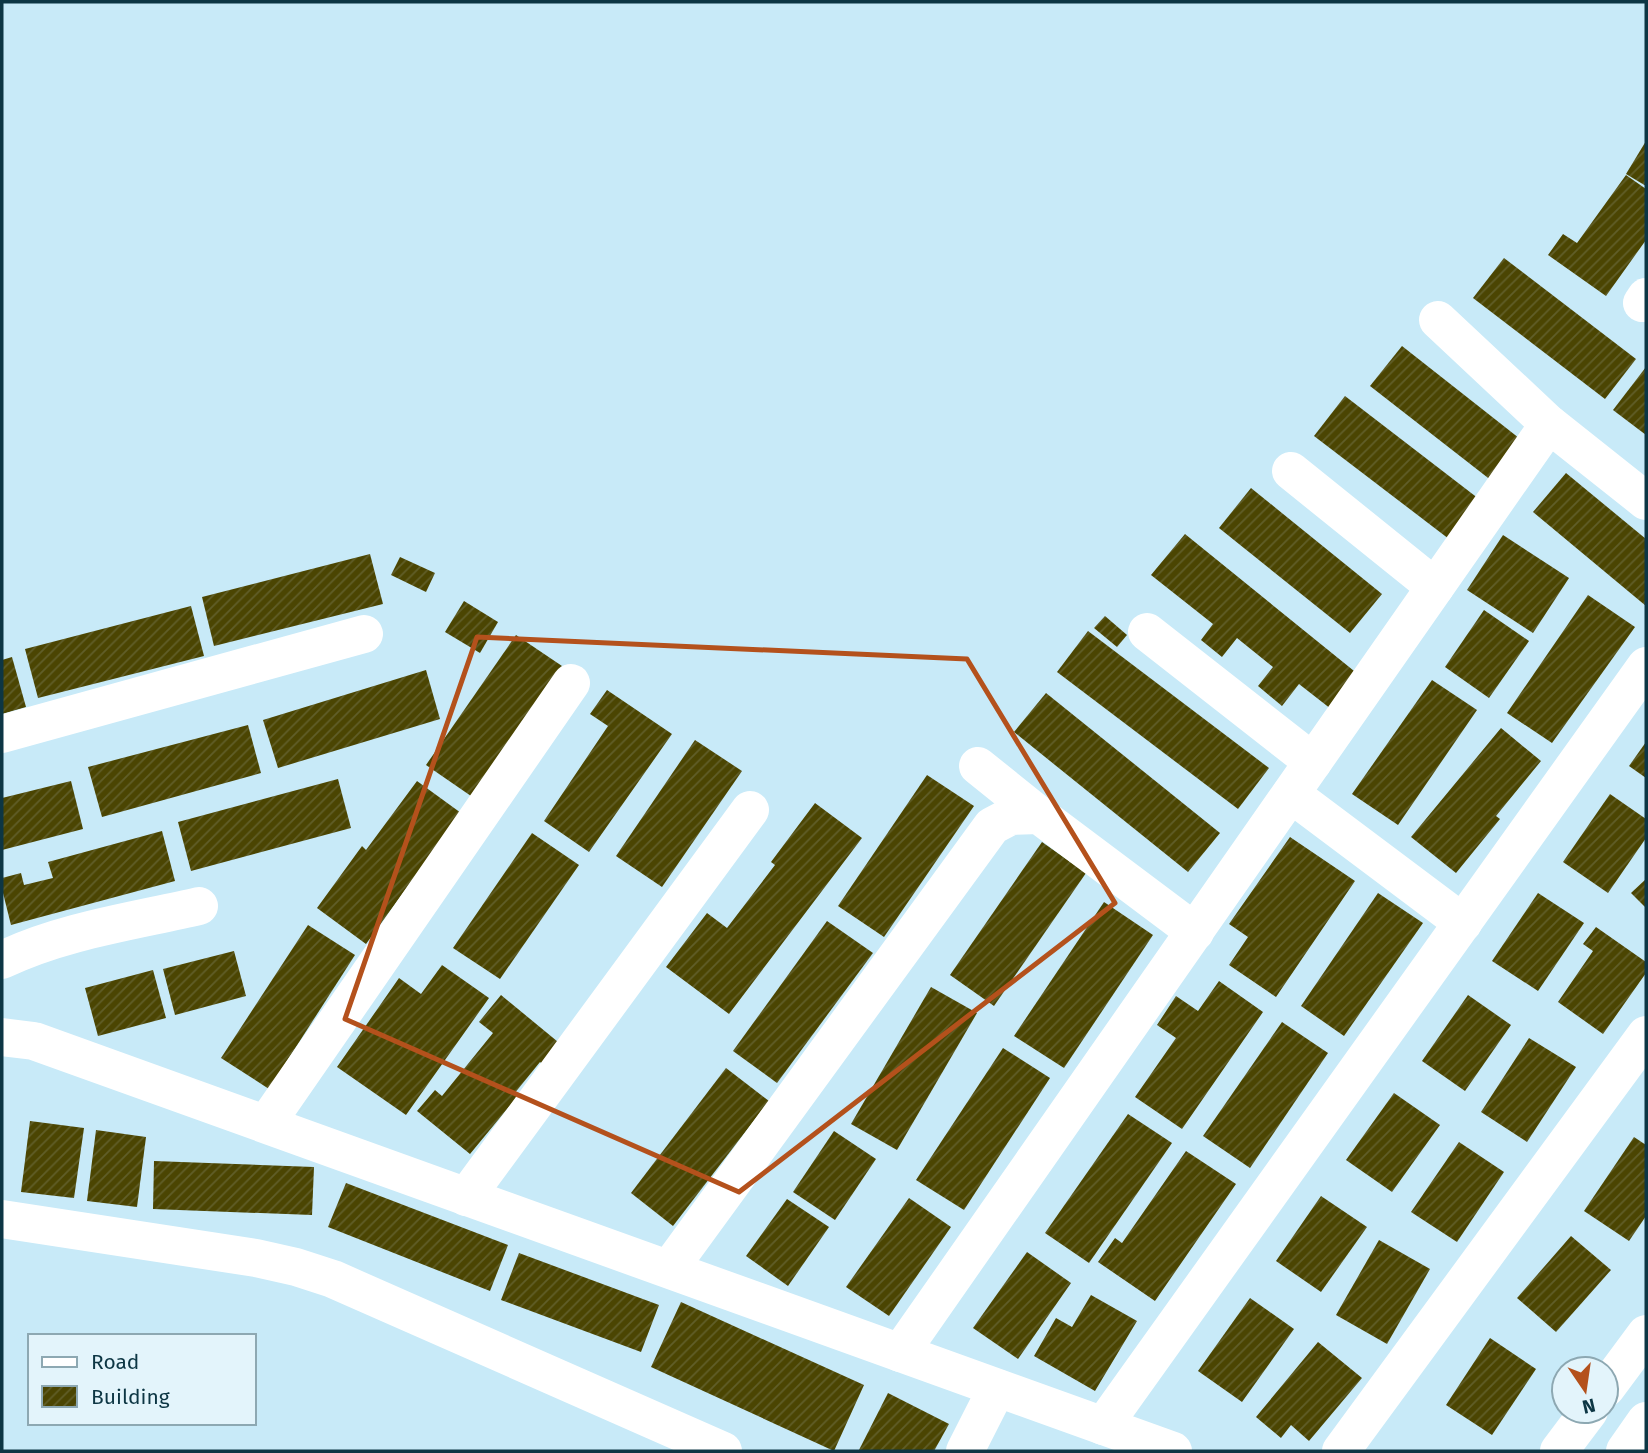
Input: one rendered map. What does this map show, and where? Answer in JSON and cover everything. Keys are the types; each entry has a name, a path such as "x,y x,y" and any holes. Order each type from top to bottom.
{"street":[{"path":"1438,320 1549,425 1646,501"},
{"path":"900,1353 1549,425"},
{"path":"1291,471 1435,587"},
{"path":"1147,632 1313,762"},
{"path":"2,734 364,634"},
{"path":"1103,1426 1646,666"},
{"path":"266,1124 571,683"},
{"path":"978,766 1195,932"},
{"path":"1291,794 1462,923"},
{"path":"466,1197 750,810"},
{"path":"668,1269 992,827 1011,816 1039,815"},
{"path":"2,960 18,952 72,935 199,905"},
{"path":"1341,1451 1646,1035"},
{"path":"2,1037 34,1041 1173,1451"},
{"path":"2,1219 257,1258 296,1267 333,1279 723,1451"},
{"path":"1620,1369 1646,1334"},
{"path":"965,1451 996,1388"},
{"path":"1625,1451 1646,1421"},
{"path":"1559,1451 1578,1425"}],"highlighted area":[{"path":"477,637 967,659 1115,903 739,1192 345,1019"}],"building":[{"path":"1646,141 1646,186 1626,174"},
{"path":"1626,175 1646,189 1646,240 1606,296 1548,255 1563,234 1577,243"},
{"path":"1504,258 1636,359 1605,399 1473,298"},
{"path":"1402,346 1524,442 1492,481 1370,386"},
{"path":"1646,367 1646,435 1613,410"},
{"path":"1345,396 1479,499 1449,539 1314,436"},
{"path":"1566,473 1646,539 1646,606 1533,512"},
{"path":"1251,488 1382,594 1350,633 1219,528"},
{"path":"1185,534 1359,675 1331,709 1299,684 1282,706 1258,686 1273,667 1237,638 1222,657 1201,640 1213,624 1151,575"},
{"path":"1503,535 1569,578 1533,633 1467,590"},
{"path":"370,554 383,604 214,646 202,597"},
{"path":"400,557 435,573 426,592 391,575"},
{"path":"1588,595 1635,627 1552,743 1507,713"},
{"path":"464,601 498,622 480,653 445,632"},
{"path":"191,606 204,656 38,698 25,649"},
{"path":"1484,610 1529,641 1489,698 1445,667"},
{"path":"1105,616 1127,635 1117,647 1094,628"},
{"path":"1088,631 1269,768 1238,809 1057,672"},
{"path":"516,635 562,666 471,796 426,765"},
{"path":"12,657 26,707 2,714 2,660"},
{"path":"426,670 440,719 278,768 263,720"},
{"path":"1432,680 1477,710 1398,825 1352,794"},
{"path":"607,690 672,734 589,852 544,821 608,726 590,714"},
{"path":"1046,693 1220,833 1188,872 1014,732"},
{"path":"248,725 261,773 102,817 88,767"},
{"path":"1501,728 1541,761 1496,816 1500,819 1456,873 1411,837"},
{"path":"695,740 742,771 662,887 616,856"},
{"path":"1646,742 1646,778 1629,766"},
{"path":"927,775 974,806 884,937 838,906"},
{"path":"338,779 351,828 191,871 178,822"},
{"path":"71,781 83,829 2,850 2,798"},
{"path":"417,781 461,813 366,944 317,908 362,846 366,850"},
{"path":"1610,794 1646,819 1646,838 1608,893 1563,862"},
{"path":"815,803 862,838 729,1014 666,967 707,913 727,928 775,865 771,862"},
{"path":"162,831 175,881 11,925 2,878 21,873 24,885 53,878 48,862"},
{"path":"532,833 579,865 500,979 453,948"},
{"path":"1290,837 1355,881 1276,997 1229,965 1248,937 1229,924"},
{"path":"1042,842 1086,873 994,1006 950,975"},
{"path":"1646,879 1646,908 1631,893"},
{"path":"1378,893 1423,923 1344,1036 1301,1006"},
{"path":"1538,893 1584,923 1538,991 1492,961"},
{"path":"1104,902 1153,935 1064,1068 1014,1036"},
{"path":"827,921 873,953 777,1083 733,1051"},
{"path":"308,925 355,955 269,1089 221,1058"},
{"path":"1596,927 1646,962 1646,973 1603,1034 1558,1002 1593,951 1583,944"},
{"path":"234,951 246,996 175,1015 163,969"},
{"path":"442,965 489,998 406,1115 337,1067 399,978 421,994"},
{"path":"153,970 166,1018 98,1036 85,988"},
{"path":"1219,981 1263,1012 1182,1129 1135,1097 1176,1038 1157,1025 1176,996 1198,1011"},
{"path":"931,987 977,1013 897,1150 851,1124"},
{"path":"501,995 569,1051 552,1072 540,1062 514,1094 517,1097 470,1154 417,1111 435,1090 442,1096 493,1033 479,1022"},
{"path":"1468,995 1511,1025 1465,1091 1422,1061"},
{"path":"1282,1022 1328,1053 1250,1168 1203,1136"},
{"path":"1529,1038 1576,1067 1527,1142 1481,1112"},
{"path":"1003,1048 1050,1078 964,1210 916,1180"},
{"path":"726,1068 769,1101 673,1226 631,1193"},
{"path":"1394,1093 1440,1125 1392,1192 1346,1160"},
{"path":"1128,1114 1172,1143 1089,1263 1045,1233"},
{"path":"30,1121 84,1128 74,1198 21,1192"},
{"path":"96,1130 146,1137 137,1207 87,1201"},
{"path":"834,1131 876,1159 835,1220 793,1192"},
{"path":"1634,1137 1646,1145 1646,1216 1629,1241 1584,1211"},
{"path":"1459,1142 1504,1172 1457,1242 1411,1212"},
{"path":"1186,1151 1236,1184 1155,1301 1098,1262 1115,1238 1122,1243"},
{"path":"154,1161 314,1167 312,1215 153,1209"},
{"path":"346,1183 508,1245 490,1291 328,1227"},
{"path":"1321,1196 1367,1227 1321,1292 1276,1261"},
{"path":"909,1198 951,1227 889,1316 846,1287"},
{"path":"787,1199 829,1227 788,1286 746,1256"},
{"path":"1571,1236 1611,1270 1556,1332 1517,1298"},
{"path":"1379,1240 1430,1269 1387,1344 1336,1315"},
{"path":"1027,1252 1071,1283 1018,1359 973,1328"},
{"path":"519,1253 659,1305 641,1352 501,1300"},
{"path":"1091,1295 1137,1321 1095,1391 1034,1356 1056,1318 1072,1327"},
{"path":"1250,1298 1294,1329 1242,1402 1198,1371"},
{"path":"681,1302 864,1385 834,1451 651,1367"},
{"path":"1490,1338 1536,1369 1492,1435 1446,1405"},
{"path":"1318,1342 1362,1378 1309,1441 1291,1425 1281,1438 1256,1417"},
{"path":"888,1393 949,1424 934,1451 859,1450"}]}
